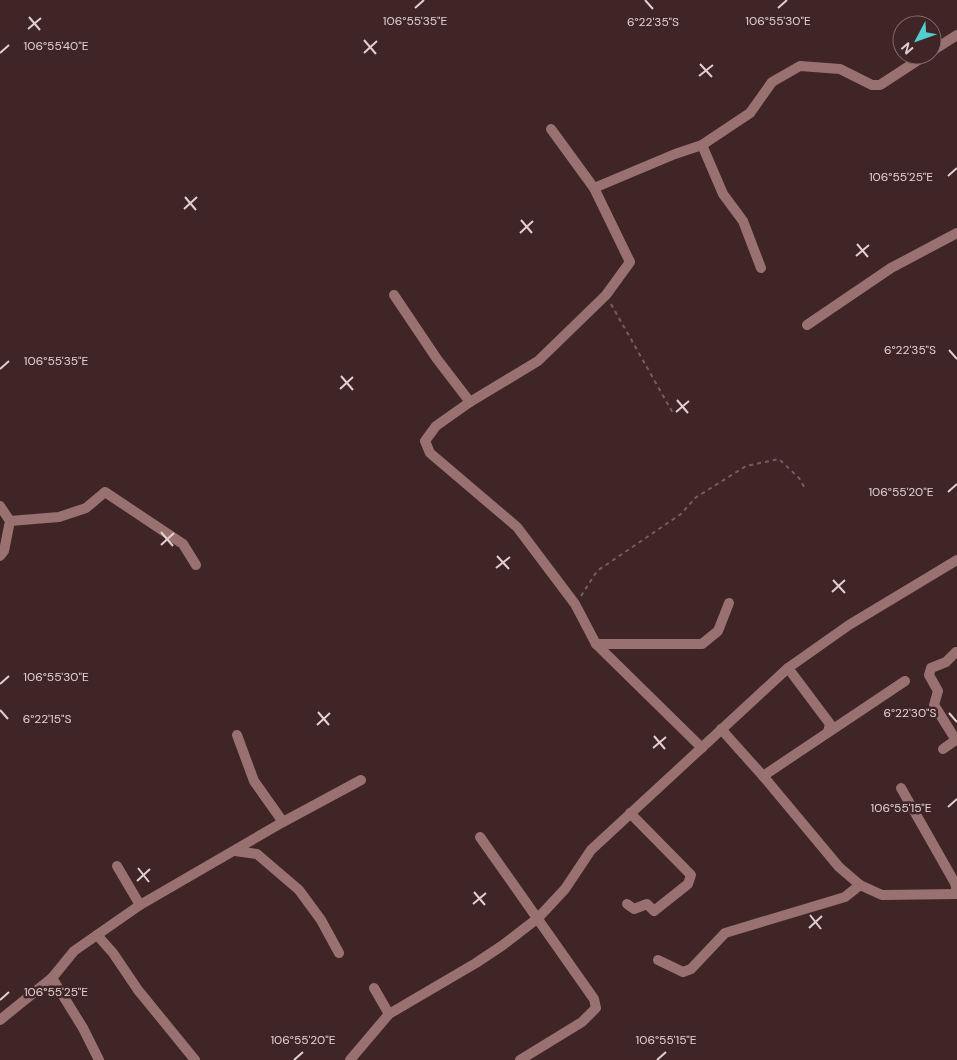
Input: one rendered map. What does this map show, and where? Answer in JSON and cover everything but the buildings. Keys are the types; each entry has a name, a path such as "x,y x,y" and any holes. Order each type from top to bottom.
{"street":[{"path":"942,45 957,35"},
{"path":"594,188 675,154 702,145 750,113 772,82 800,66 840,69 872,85 880,84 910,65"},
{"path":"551,128 594,188 630,262 606,295 538,361 470,402 436,426 426,438 430,453 517,527 575,604 596,644 702,748"},
{"path":"702,145 724,194 743,221 762,268"},
{"path":"807,325 891,268 957,234"},
{"path":"394,295 437,360 470,402"},
{"path":"10,521 59,517 86,508 105,492 183,544 196,565"},
{"path":"0,506 10,521 4,551 0,556"},
{"path":"350,1060 389,1014 476,963 538,918 565,890 591,850 788,668 850,625 957,560"},
{"path":"596,644 702,644 718,631 729,603"},
{"path":"943,749 957,740 934,705 938,691 929,675 931,668 946,662 956,652"},
{"path":"788,668 830,724 828,732"},
{"path":"764,776 905,681"},
{"path":"721,729 764,776 839,867 860,885 882,895 957,893 955,883 901,788"},
{"path":"237,735 254,781 283,822"},
{"path":"0,1020 52,978 74,951 140,906 283,822 361,780"},
{"path":"626,904 634,909 647,904 654,911 688,884 691,875 630,813"},
{"path":"480,837 594,999 596,1008 582,1022 520,1060"},
{"path":"235,851 258,854 300,890 321,920 339,953"},
{"path":"117,866 140,906"},
{"path":"658,960 683,972 691,969 725,933 845,897 860,885"},
{"path":"97,935 138,990 195,1060"},
{"path":"52,978 84,1028 100,1060"},
{"path":"374,988 389,1014"}],"path":[{"path":"606,295 674,415"},
{"path":"575,604 597,571 681,514 695,498 746,466 780,459 799,478 806,490"}]}
